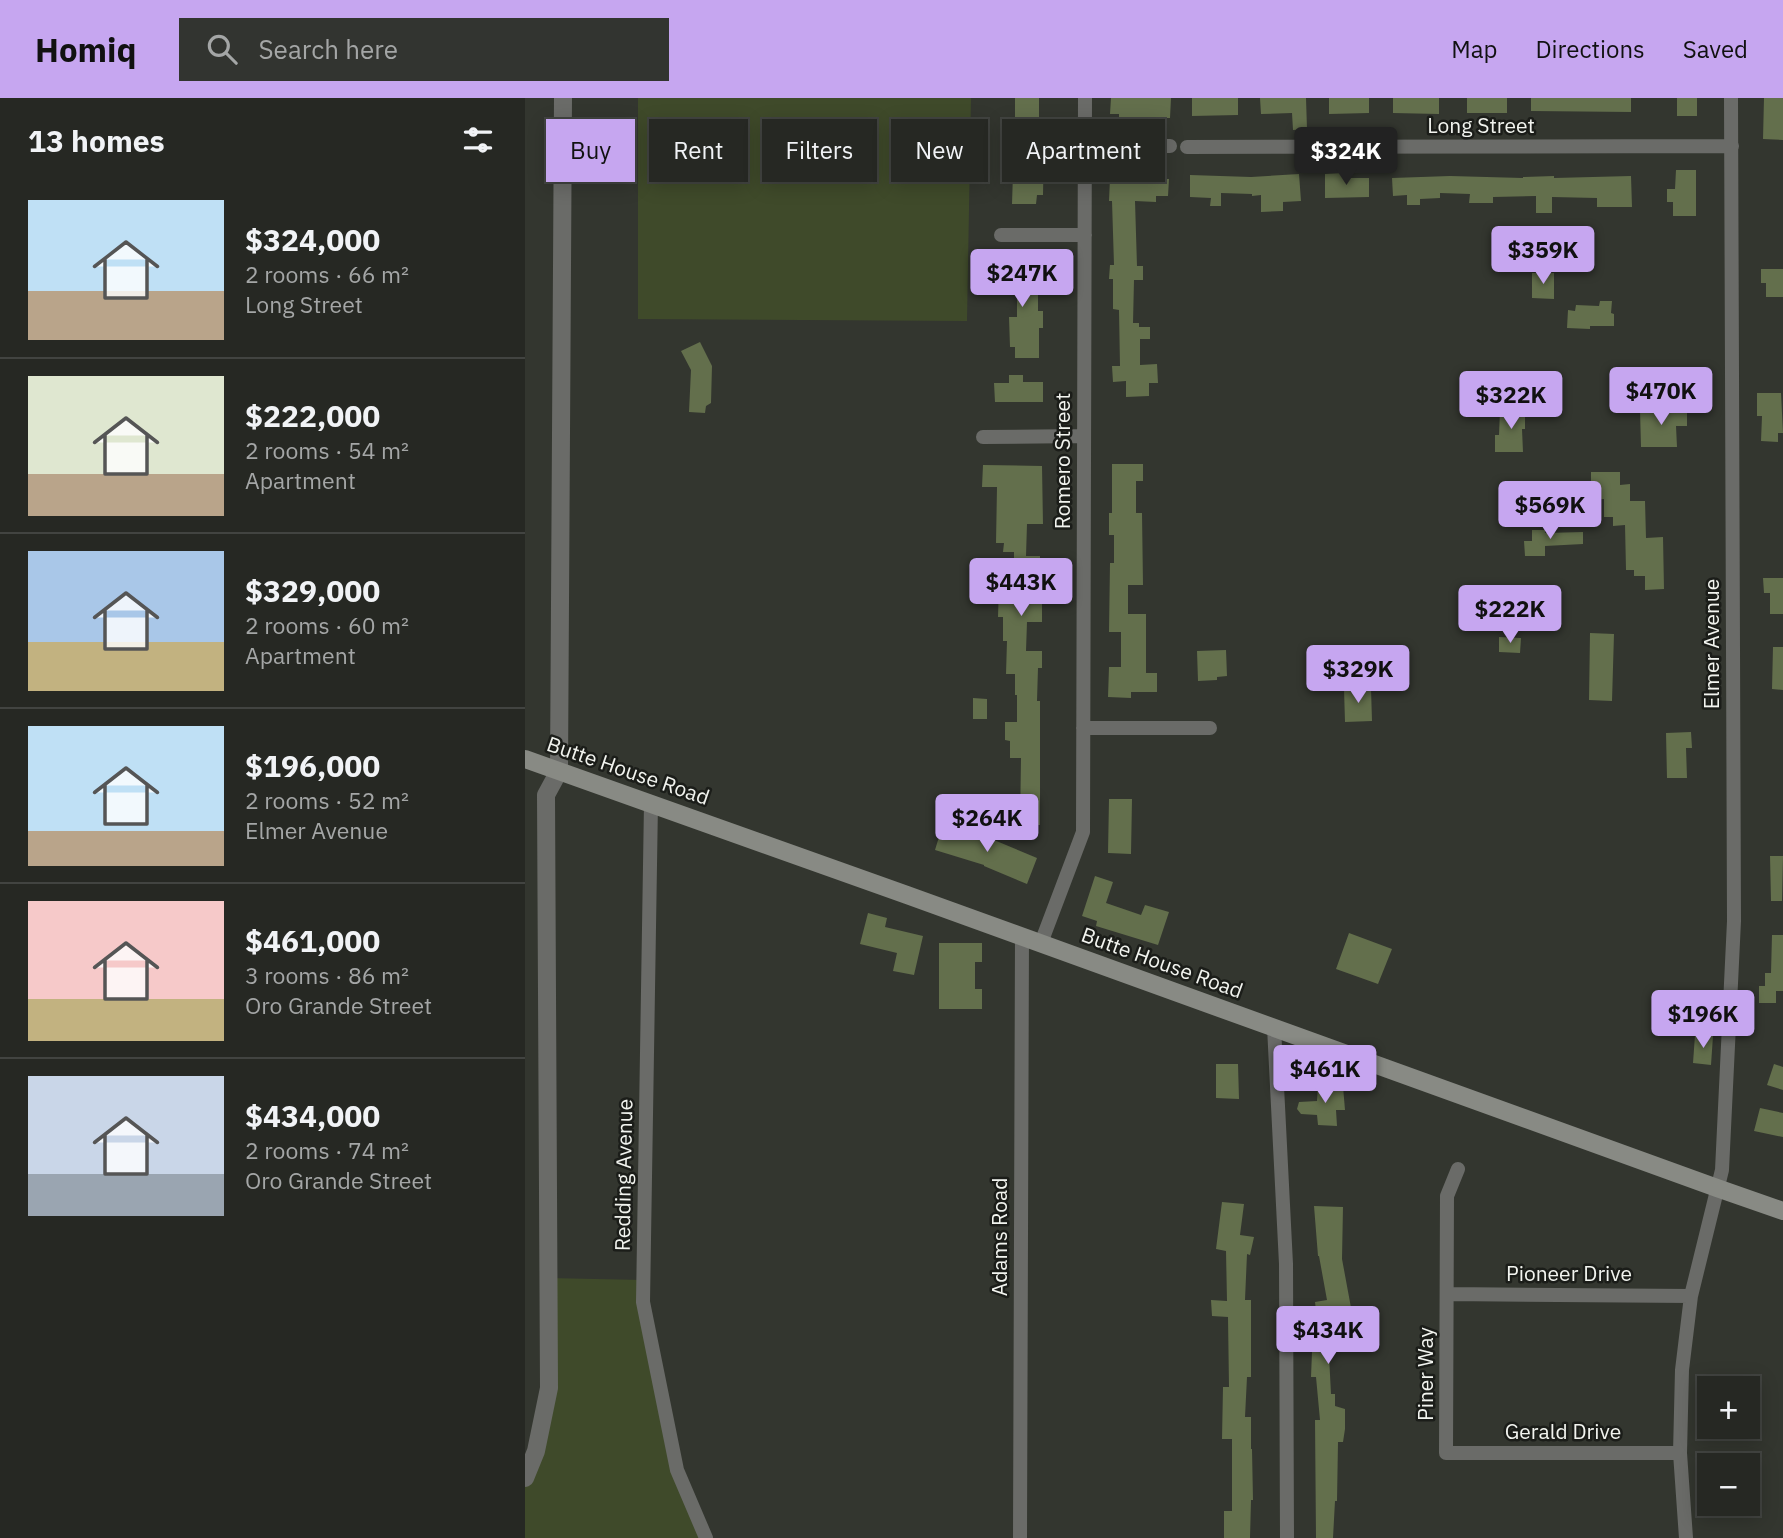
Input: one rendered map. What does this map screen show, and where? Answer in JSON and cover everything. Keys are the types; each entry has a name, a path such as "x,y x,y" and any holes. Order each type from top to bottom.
{"main road":[{"name":"Butte House Road","path":"525,759 1783,1210"}],"street":[{"path":"525,1478 536,1451 549,1388 547,795 559,771 563,98"},
{"name":"Romero Street","path":"1086,98 1086,119"},
{"name":"Elmer Avenue","path":"1686,1538 1680,1453 1682,1370 1691,1296 1722,1170 1734,921 1731,98"},
{"path":"1165,146 1170,146"},
{"name":"Long Street","path":"1188,147 1732,146"},
{"name":"Romero Street","path":"1041,943 1083,832 1085,182"},
{"path":"1001,234 1085,234"},
{"path":"983,437 1084,436"},
{"path":"1083,728 1210,728"},
{"name":"Redding Avenue","path":"651,803 643,1302 677,1470 706,1538"},
{"name":"Adams Road","path":"1020,1538 1022,936"},
{"path":"1274,1027 1286,1264 1287,1538"},
{"name":"Piner Way","path":"1446,1453 1447,1196 1458,1169"},
{"name":"Pioneer Drive","path":"1447,1294 1691,1296"},
{"name":"Gerald Drive","path":"1446,1453 1680,1453"}],"green space":[{"path":"638,98 971,98 971,119 891,119 891,182 969,182 967,321 638,319"},
{"path":"548,1278 643,1280 677,1470 706,1538 525,1538 525,1473 536,1451"}],"building":[{"path":"1015,98 1039,98 1039,119 1015,119"},
{"path":"1111,98 1171,98 1170,118 1119,118 1119,114 1110,114"},
{"path":"1192,98 1238,98 1238,115 1192,116"},
{"path":"1260,98 1306,98 1307,129 1293,130 1292,113 1261,114"},
{"path":"1329,98 1369,98 1369,113 1329,114"},
{"path":"1393,98 1439,98 1439,114 1393,113"},
{"path":"1467,98 1507,98 1507,113 1467,113"},
{"path":"1531,98 1631,98 1631,112 1531,111"},
{"path":"1677,98 1697,98 1697,116 1677,116"},
{"path":"1764,98 1783,98 1783,140 1763,139"},
{"path":"1676,170 1696,170 1696,216 1673,216 1673,202 1667,202 1667,189 1675,189"},
{"path":"1343,173 1343,178 1369,178 1369,197 1325,198 1325,174"},
{"path":"1299,174 1301,201 1283,202 1283,211 1261,212 1261,195 1221,193 1221,206 1210,206 1211,198 1190,197 1190,175 1251,177"},
{"path":"1631,176 1632,207 1597,207 1597,198 1552,197 1552,213 1536,213 1536,196 1493,197 1493,203 1469,203 1470,194 1440,193 1440,198 1420,199 1420,205 1407,205 1407,195 1393,196 1392,178"},
{"path":"1165,179 1169,179 1168,196 1156,196 1156,202 1135,201 1137,266 1143,266 1143,280 1134,280 1133,323 1139,323 1139,327 1150,327 1150,339 1140,339 1140,365 1157,364 1158,383 1149,383 1149,396 1126,397 1126,381 1113,382 1112,366 1120,366 1119,310 1113,309 1113,279 1109,279 1110,265 1114,265 1112,201 1109,201 1110,182 1165,182"},
{"path":"1013,182 1043,182 1043,195 1037,195 1036,204 1012,204"},
{"path":"1038,268 1038,311 1043,311 1043,328 1039,328 1039,358 1015,358 1015,347 1010,347 1009,317 1017,317 1017,293 991,293 991,270"},
{"path":"1761,269 1783,269 1783,297 1766,297 1766,283 1761,283"},
{"path":"1532,273 1554,273 1554,299 1532,298"},
{"path":"1600,301 1612,301 1614,326 1567,328 1568,310 1575,311 1576,305 1599,306"},
{"path":"700,342 712,366 711,403 706,406 705,413 689,412 691,370 681,351"},
{"path":"1009,375 1023,375 1023,382 1043,382 1043,402 995,402 994,383 1009,383"},
{"path":"1757,393 1781,393 1783,433 1778,433 1778,442 1761,441 1762,416 1757,416"},
{"path":"1687,409 1687,426 1676,426 1677,447 1641,447 1640,410"},
{"path":"1500,410 1525,410 1523,452 1495,452"},
{"path":"1112,464 1143,464 1143,481 1136,481 1136,513 1142,513 1143,585 1128,585 1128,614 1146,614 1146,673 1157,673 1157,692 1131,692 1131,698 1108,697 1109,667 1121,667 1121,632 1109,632 1110,563 1114,563 1114,535 1109,535"},
{"path":"983,465 1042,466 1043,524 1027,524 1026,556 1040,556 1042,582 1042,622 1027,622 1026,651 1042,651 1042,668 1038,668 1037,701 1040,701 1040,825 1020,825 1021,758 1010,758 1010,741 1005,740 1005,722 1017,722 1017,695 1015,674 1006,674 1007,641 1003,641 1003,617 998,617 999,583 1014,583 1014,552 1003,552 1004,543 996,543 997,487 982,487"},
{"path":"1591,472 1620,472 1620,485 1630,484 1630,501 1645,501 1646,538 1663,537 1664,589 1645,590 1645,576 1634,576 1634,570 1626,570 1625,525 1613,526 1613,517 1604,517 1604,499 1591,500"},
{"path":"1532,530 1545,530 1545,533 1583,532 1583,544 1545,546 1545,556 1525,556 1524,541 1532,541"},
{"path":"1763,578 1783,578 1783,614 1770,614 1770,593 1764,593"},
{"path":"1590,633 1614,634 1612,701 1589,700"},
{"path":"1499,637 1521,638 1520,653 1499,652"},
{"path":"1773,647 1783,647 1783,690 1772,689"},
{"path":"1226,650 1227,676 1217,677 1217,680 1198,681 1197,651"},
{"path":"1371,688 1372,721 1345,722 1344,689"},
{"path":"973,698 987,699 987,719 973,719"},
{"path":"1691,732 1692,748 1686,748 1687,778 1667,778 1666,733"},
{"path":"1109,799 1132,799 1131,854 1108,853"},
{"path":"942,827 993,843 994,840 1037,858 1027,884 984,865 935,850"},
{"path":"1770,856 1783,856 1782,901 1771,901"},
{"path":"1095,876 1113,882 1106,903 1141,915 1145,905 1169,912 1158,945 1096,926 1097,921 1082,916"},
{"path":"868,913 887,918 885,927 923,936 914,975 893,971 897,953 860,944"},
{"path":"1349,933 1392,949 1378,984 1336,969"},
{"path":"1772,935 1783,935 1783,991 1776,991 1776,1003 1759,1003 1759,986 1765,986 1765,973 1771,973"},
{"path":"939,943 982,943 982,962 975,962 975,989 982,989 982,1009 939,1009"},
{"path":"1695,1035 1713,1036 1711,1065 1693,1063"},
{"path":"1216,1064 1238,1064 1239,1099 1216,1098"},
{"path":"1774,1064 1783,1067 1783,1090 1767,1085"},
{"path":"1318,1085 1343,1086 1345,1110 1336,1110 1337,1126 1318,1125 1317,1115 1301,1114 1297,1109 1299,1102 1317,1101"},
{"path":"1760,1108 1783,1113 1783,1137 1754,1131"},
{"path":"1222,1202 1244,1204 1240,1235 1254,1237 1250,1255 1247,1254 1245,1300 1251,1300 1251,1377 1247,1377 1245,1417 1251,1417 1253,1500 1250,1538 1224,1538 1224,1511 1232,1511 1232,1439 1222,1439 1223,1387 1229,1387 1228,1317 1212,1316 1211,1300 1227,1301 1226,1251 1216,1249"},
{"path":"1314,1206 1343,1207 1342,1259 1352,1313 1327,1317 1331,1394 1335,1394 1335,1406 1345,1409 1343,1442 1338,1442 1333,1538 1316,1538 1315,1420 1320,1420 1316,1377 1311,1377 1313,1327 1318,1327 1315,1302 1327,1300 1318,1256"}]}
